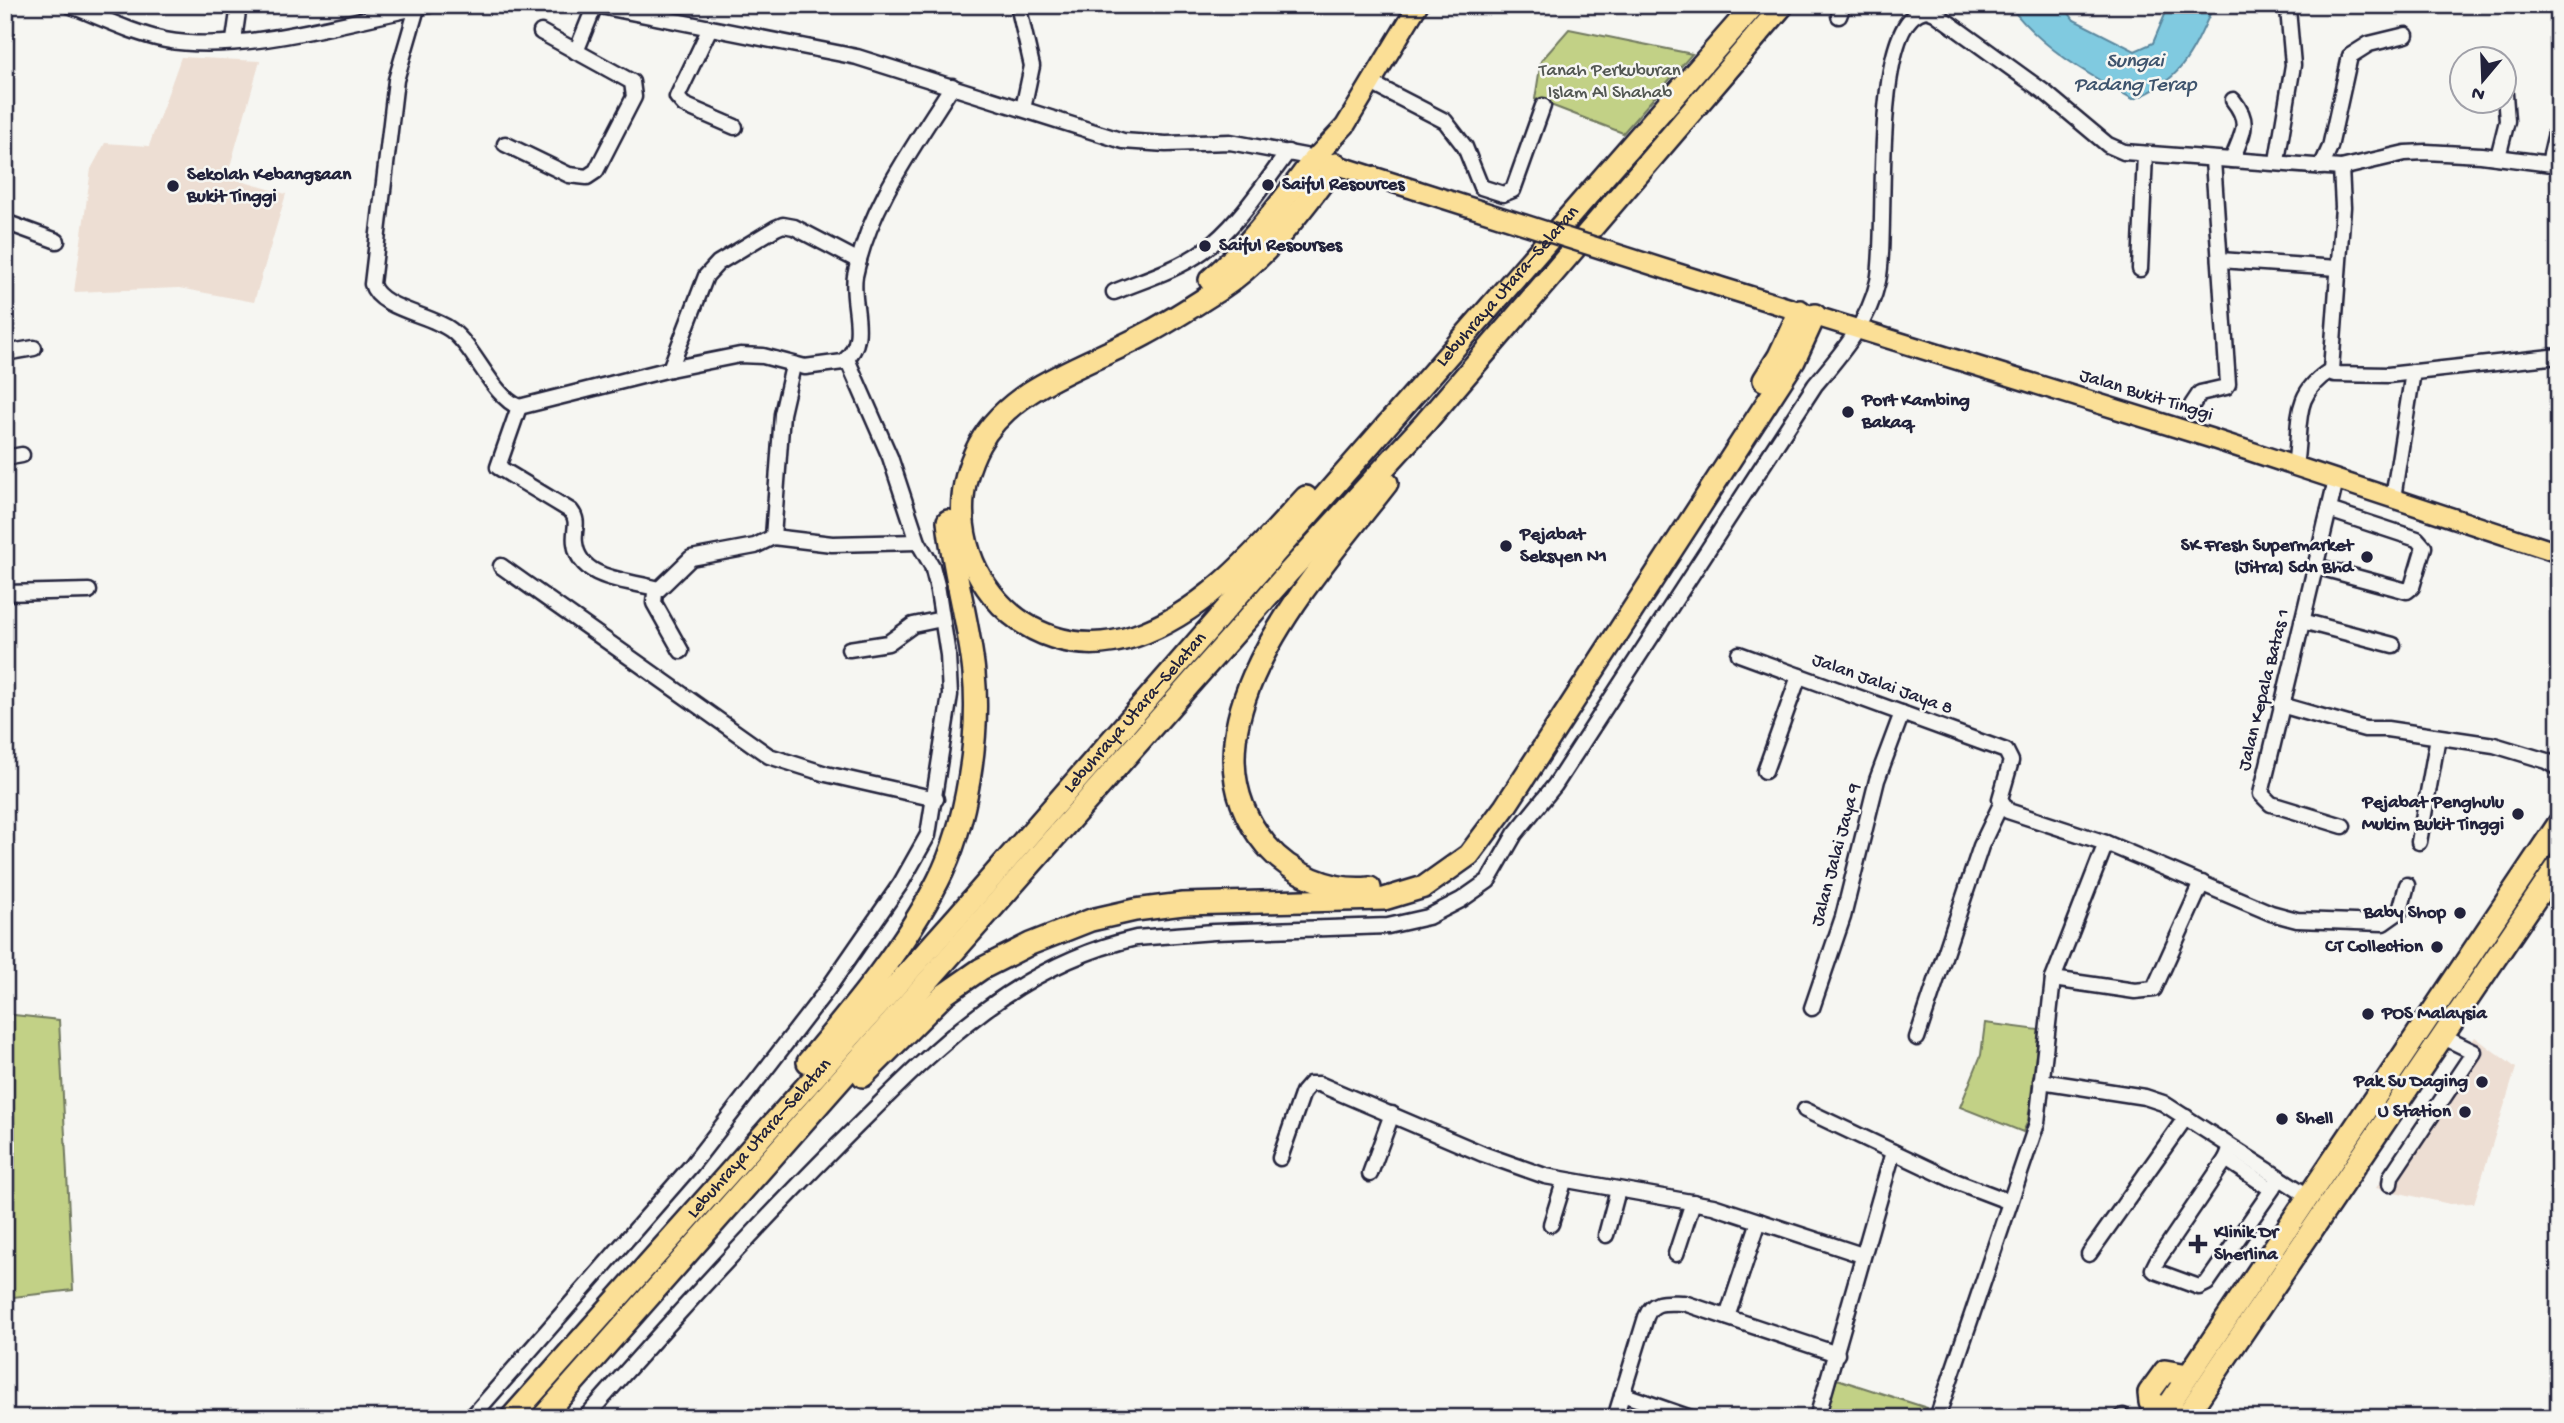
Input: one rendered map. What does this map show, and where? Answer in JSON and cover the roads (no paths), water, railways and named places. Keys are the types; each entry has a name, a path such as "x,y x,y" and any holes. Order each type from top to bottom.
{"highway":[{"name":"Lebuhraya Utara–Selatan","path":"511,1418 984,886 1754,5"},
{"name":"Lebuhraya Utara–Selatan","path":"542,1418 1288,573 1425,423 1783,5"},
{"path":"779,1115 788,1088 879,972 921,911 939,879 952,846 970,769 974,731 974,675 948,515 950,486 970,433 1009,394 1140,324 1210,280 1236,258 1273,216 1315,158"},
{"path":"1336,164 1264,251 1219,290 1146,334 1020,398 991,428 980,443 969,467 962,497 968,551 990,594 1011,615 1034,629 1077,641 1132,637 1177,617 1208,595 1256,550 1384,413 1477,322"},
{"path":"1425,423 1413,450 1291,607 1259,665 1239,717 1234,766 1237,789 1252,828 1284,863 1306,876 1334,885 1359,889 1412,879 1430,871 1469,838 1808,313"},
{"path":"786,1144 802,1138 945,993 981,969 1030,943 1091,920 1183,904 1384,899 1424,887 1469,855 1505,807 1794,361 1808,313"},
{"path":"2174,1415 2188,1375 2559,823"},
{"path":"2174,1415 2559,864"}],"main road":[{"path":"1315,158 1345,126 1418,5"},
{"path":"1336,164 1345,126"},
{"name":"Jalan Bukit Tinggi","path":"1315,158 2393,498 2559,553"}],"street":[{"path":"69,5 92,10 162,39 202,43 278,36 423,6"},
{"path":"234,40 239,5"},
{"path":"576,52 595,5 857,57 1134,143 1230,142 1315,158"},
{"path":"1018,5 1032,66 1023,109"},
{"path":"423,6 396,80 372,284 383,299 450,330 471,351 509,401 519,407 670,369 752,355 793,366 828,366 847,359"},
{"path":"585,1418 728,1255 833,1150 941,1045 989,1005 1023,982 1095,950 1136,938 1214,932 1398,925 1438,912 1482,887 1492,875 1514,834 1555,785 1815,385 1858,329 1874,296 1881,263 1888,81 1906,22 1914,13 1926,7 2047,94 2114,149 2213,160 2341,168 2414,153 2498,157 2554,164 2559,120"},
{"path":"2277,162 2292,65 2288,9"},
{"path":"710,28 677,97 684,105 735,127"},
{"path":"505,144 575,177 587,177 596,171 636,91 632,82 541,32"},
{"path":"2321,167 2330,147 2350,56 2369,44 2406,35"},
{"path":"1371,83 1445,121 1465,148 1482,187 1503,194 1513,190 1543,106"},
{"path":"471,1418 669,1194 827,990 901,883 928,835 936,799 950,695 942,620 932,566 918,542 890,457 847,359 859,328 854,288 859,261 878,209 952,86"},
{"path":"2232,160 2246,122 2245,115 2233,100"},
{"path":"2498,157 2507,116"},
{"path":"1114,292 1164,272 1203,251 1233,222 1288,152"},
{"path":"2140,269 2145,154"},
{"path":"2192,405 2200,393 2228,384 2213,160"},
{"path":"2341,168 2343,207 2331,370 2334,374 2352,376 2413,372 2559,356"},
{"path":"5,222 57,241"},
{"path":"670,369 706,276 718,263 776,229 783,225 793,227 859,261"},
{"path":"2220,260 2338,268"},
{"path":"5,353 34,348"},
{"path":"773,537 782,414 793,366"},
{"path":"2295,467 2302,399 2314,380 2331,370"},
{"path":"2393,498 2413,372"},
{"path":"519,407 498,467 571,511 577,520 576,549 593,571 658,589"},
{"path":"5,458 22,455"},
{"name":"Jalan Kepala Batas 1","path":"2336,480 2262,787 2263,797 2271,804 2343,826"},
{"path":"2315,566 2407,591 2412,587 2424,547 2417,539 2329,510"},
{"path":"681,651 654,603 658,589 691,558 755,546 773,537 832,544 918,542"},
{"path":"501,566 769,756 826,774 936,799"},
{"path":"5,593 89,591"},
{"path":"849,649 888,643 912,625 942,620"},
{"path":"2302,621 2393,645"},
{"name":"Jalan Jalai Jaya 8","path":"1740,654 2010,755 2001,804"},
{"path":"1765,771 1798,676"},
{"path":"2281,705 2365,729 2387,729 2516,750 2559,768"},
{"name":"Jalan Jalai Jaya 9","path":"1812,1008 1843,917 1877,780 1902,713"},
{"path":"2419,842 2438,737"},
{"path":"1917,1038 1981,846 2001,804 2008,811 2106,844 2284,917 2314,922 2383,923 2396,917 2407,885"},
{"path":"1937,1418 1973,1304 2037,1122 2053,979 2106,844"},
{"path":"2053,979 2135,991 2154,989 2202,883"},
{"path":"2390,1184 2391,1176 2474,1052 2441,1036"},
{"path":"2041,1081 2163,1102 2186,1117 2228,1153 2276,1183 2308,1196"},
{"path":"1280,1158 1300,1100 1310,1084 1328,1086 1483,1154 1564,1181 1693,1202 1862,1255"},
{"path":"1805,1110 1893,1152 2010,1202"},
{"path":"1370,1174 1392,1114"},
{"path":"2089,1254 2186,1117"},
{"path":"1817,1418 1893,1152"},
{"path":"2228,1153 2153,1269 2199,1287 2207,1283 2276,1183"},
{"path":"1551,1224 1564,1181"},
{"path":"1606,1235 1618,1190"},
{"path":"1676,1254 1693,1202"},
{"path":"1727,1317 1759,1221"},
{"path":"1615,1418 1643,1326 1653,1305 1684,1303 1837,1354"},
{"path":"1622,1394 1691,1418"}],"water":[{"name":"Sungai Padang Terap","path":"2009,5 2063,5 2074,20 2135,51 2153,43 2169,5 2214,5 2200,37 2175,73 2150,92 2133,99 2082,70 2050,47"}],"place":[{"name":"Saiful Resources","path":"1268,185"},
{"name":"Sekolah Kebangsaan Bukit Tinggi","path":"173,186"},
{"name":"Saiful Resourses","path":"1205,246"},
{"name":"Port Kambing Bakaq","path":"1848,412"},
{"name":"Pejabat Seksyen N1","path":"1506,546"},
{"name":"SK Fresh Supermarket (Jitra) Sdn Bhd","path":"2367,557"},
{"name":"Pejabat Penghulu Mukim Bukit Tinggi","path":"2518,814"},
{"name":"Baby Shop","path":"2460,913"},
{"name":"CT Collection","path":"2437,947"},
{"name":"POS Malaysia","path":"2368,1014"},
{"name":"Pak Su Daging","path":"2482,1082"},
{"name":"U Station","path":"2465,1112"},
{"name":"Shell","path":"2282,1119"},
{"name":"Klinik Dr Sherlina","path":"2198,1244"}],"park label":[{"name":"Tanah Perkuburan Islam Al Shahab","path":"1610,82"}]}
